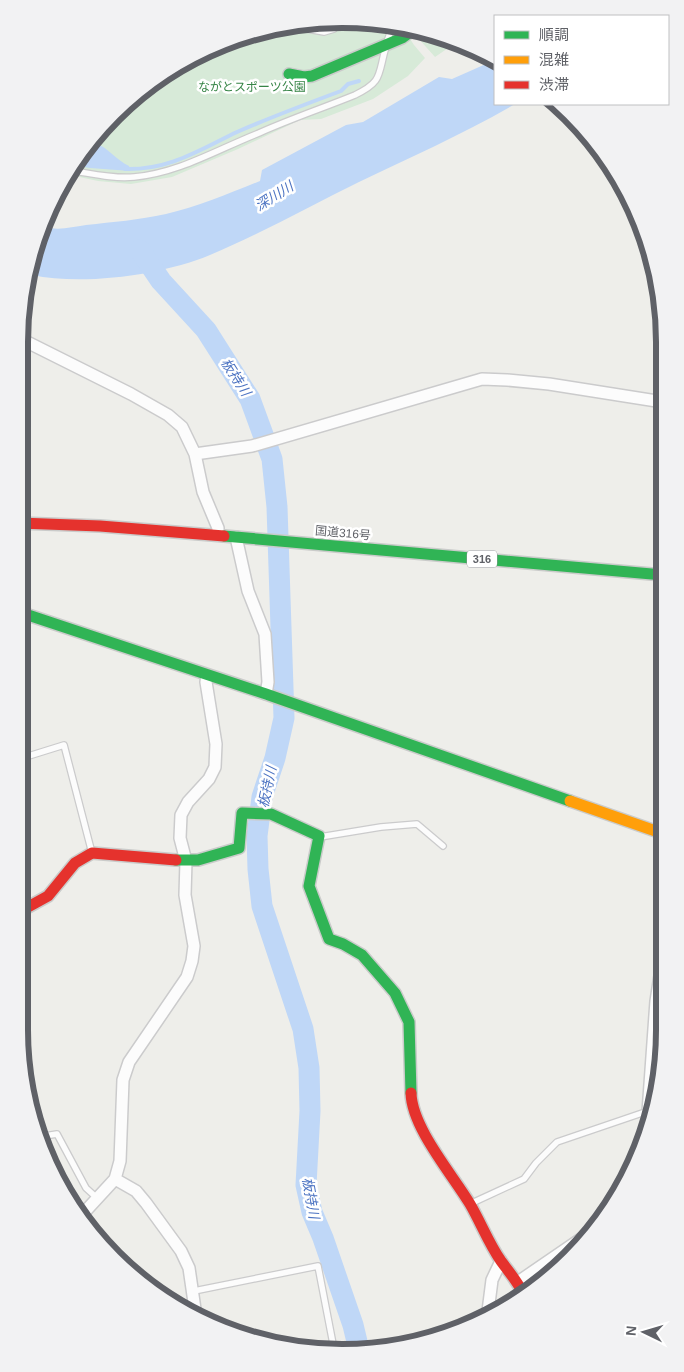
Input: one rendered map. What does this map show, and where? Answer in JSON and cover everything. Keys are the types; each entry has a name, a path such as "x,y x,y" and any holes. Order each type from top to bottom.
{"main road":[{"path":"289,74 304,77 312,76 406,35"},
{"name":"国道316号","path":"28,523 100,526 218,535 656,574"},
{"path":"28,615 270,696 656,831"},
{"path":"28,907 48,896 75,863 92,853 186,861 198,860 239,848 242,813 271,814 318,837 309,886 329,939 343,944 362,955 395,993 409,1022 411,1104 421,1128 470,1204 501,1261 521,1288"}],"street":[{"path":"28,342 131,394 168,415 182,427 195,454 203,492 218,528 218,535"},
{"path":"195,454 252,446 482,380 508,380 549,384 656,401"},
{"path":"236,537 248,591 265,634 270,696"},
{"path":"85,1212 115,1179 120,1161 123,1080 129,1062 187,977 192,961 194,946 185,895 186,861 180,838 181,815 188,802 209,779 215,767 216,744 206,682 207,675"},
{"path":"649,1095 656,1001"},
{"path":"115,1179 136,1191 181,1251 189,1268 195,1308"},
{"path":"518,1282 568,1248"},
{"path":"488,1308 492,1280 501,1261"}],"lane":[{"path":"309,29 324,32 335,28"},
{"path":"78,172 99,176 133,177 167,171 196,161 258,133 369,88 378,79 390,31"},
{"path":"28,756 64,745 92,853"},
{"path":"318,837 381,827 417,824 443,846"},
{"path":"470,1204 524,1179 536,1163 557,1142 646,1112"},
{"path":"46,1136 57,1134 86,1188 98,1199"},
{"path":"194,1291 318,1266 333,1344"}],"green space":[{"name":"ながとスポーツ公園","path":"363,28 408,35 425,58 408,76 373,99 321,119 300,120 172,177 131,184 98,181 75,176 92,151 120,120 151,92 167,81 222,51 261,38 301,30"},
{"path":"418,38 423,38 450,47 435,57"}],"water":[{"name":"深川川","path":"487,63 494,67 494,105 513,105 457,135 266,229 229,247 191,262 122,277 75,279 35,275 49,228 55,229 126,221 190,208 260,181 262,170 346,125 363,122 439,77 452,79"},
{"path":"98,144 129,166 130,171 81,167"}],"waterway":[{"path":"125,169 156,166 184,158 237,132 341,91 348,84 359,81"},
{"name":"板持川","path":"140,250 161,281 206,330 250,399 272,459 277,507 284,718 275,758 262,797 257,836 258,869 262,906 303,1029 309,1068 310,1111 306,1185 312,1212 323,1238 353,1325 358,1344"}],"traffic: fast":[{"path":"289,74 304,77 312,76 406,35"},
{"path":"224,536 656,574"},
{"path":"28,615 266,694 570,801"},
{"path":"176,860 198,860 239,848 242,813 271,814 319,836 309,886 329,939 343,944 362,955 395,993 409,1022 411,1093"}],"traffic: slow":[{"path":"570,801 656,831"}],"traffic: jam":[{"path":"28,523 100,526 224,536"},
{"path":"28,907 48,896 75,863 92,853 176,860"},
{"path":"411,1093 413,1107 425,1136 470,1204 489,1241 520,1289"}]}
